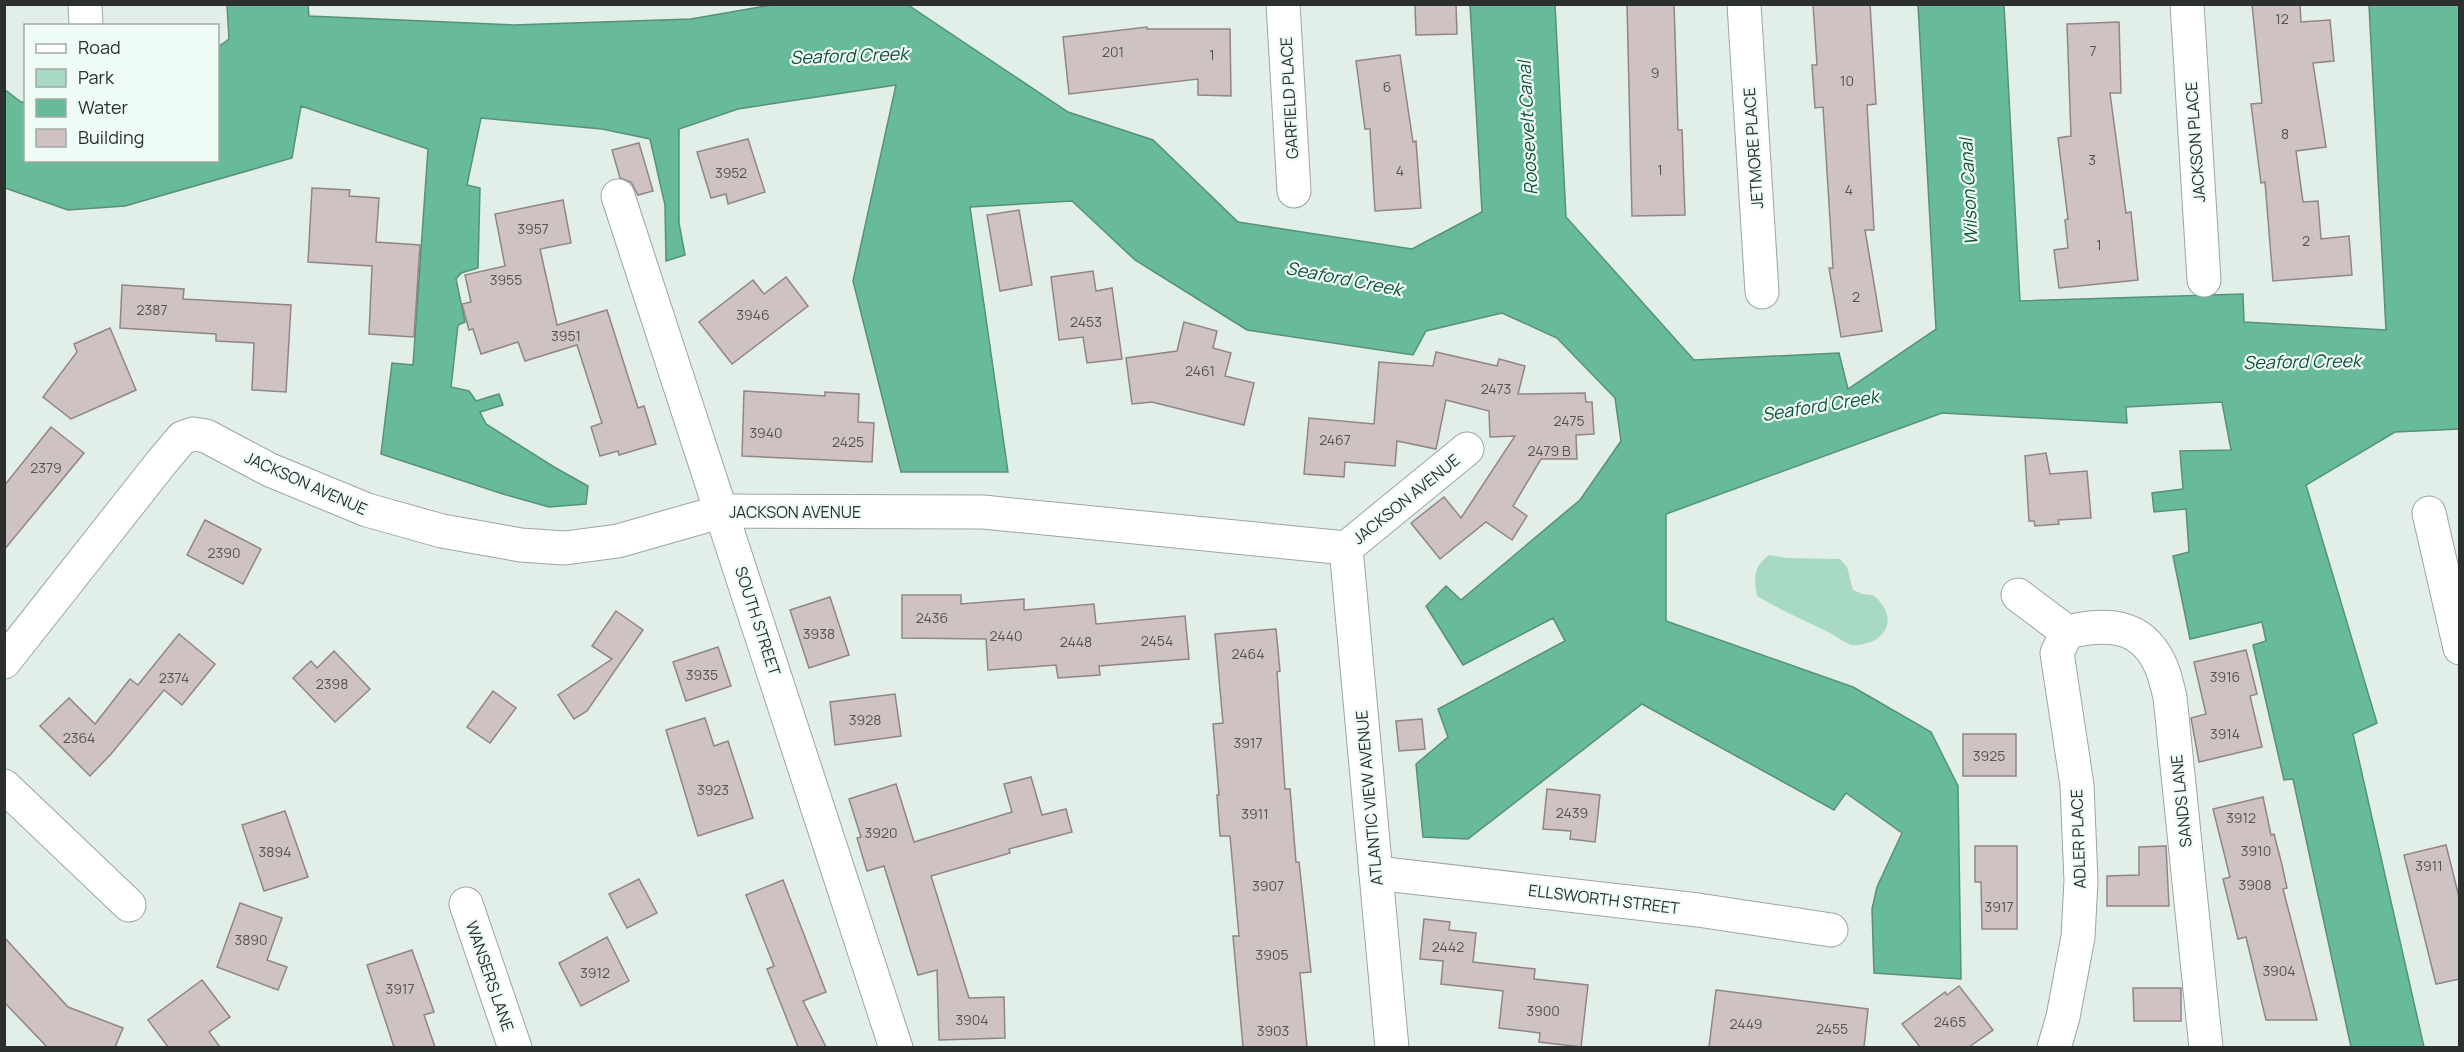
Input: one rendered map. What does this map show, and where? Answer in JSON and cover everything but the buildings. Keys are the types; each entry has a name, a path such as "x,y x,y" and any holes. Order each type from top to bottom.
{"street":[{"path":"85,4 86,24"},
{"name":"GARFIELD PLACE","path":"1283,4 1294,191"},
{"name":"JETMORE PLACE","path":"1744,4 1762,292"},
{"name":"JACKSON PLACE","path":"2187,4 2204,280"},
{"name":"SOUTH STREET","path":"618,196 723,511 896,1047"},
{"name":"JACKSON AVENUE","path":"4,662 161,463 182,438 193,434 206,436 270,470 368,510 442,531 520,545 565,548 618,541 723,511 984,512 1346,549 1467,449"},
{"path":"2429,513 2460,648"},
{"name":"ATLANTIC VIEW AVENUE","path":"1346,549 1392,1047"},
{"path":"2018,595 2067,632"},
{"name":"SANDS LANE","path":"2067,632 2090,626 2111,626 2135,635 2147,643 2160,663 2170,698 2205,1047"},
{"name":"ADLER PLACE","path":"2054,1047 2063,1017 2078,937 2081,881 2077,785 2057,653 2067,632"},
{"path":"4,786 129,905"},
{"name":"ELLSWORTH STREET","path":"1376,873 1698,910 1831,930"},
{"name":"WANSERS LANE","path":"466,904 514,1047"}],"green space":[{"path":"1769,555 1787,558 1840,559 1847,567 1853,590 1873,595 1883,606 1888,618 1881,635 1861,645 1852,645 1757,596 1755,583 1757,568"}],"water":[{"path":"227,5 308,5 309,16 513,25 691,19 771,5 908,5 1068,112 1153,140 1238,222 1412,249 1482,212 1470,5 1555,5 1566,217 1694,360 1839,353 1848,389 1936,329 1918,5 2004,5 2020,301 2243,294 2244,322 2386,330 2369,5 2459,5 2459,429 2395,432 2306,485 2377,723 2353,734 2424,1047 2351,1047 2293,779 2284,780 2253,645 2266,641 2262,622 2190,639 2173,556 2189,552 2186,509 2154,512 2152,493 2183,489 2180,451 2231,450 2222,402 2126,407 2127,423 1942,413 1666,514 1666,621 1853,687 1931,732 1958,786 1961,979 1874,973 1872,909 1877,887 1902,833 1846,793 1834,810 1642,704 1468,839 1423,837 1416,764 1448,737 1438,709 1565,641 1553,618 1463,665 1426,606 1446,586 1461,600 1580,500 1621,441 1615,398 1557,338 1502,313 1426,331 1413,355 1247,330 1135,260 1072,201 970,207 1008,472 901,472 853,281 896,85 738,109 679,129 679,223 685,255 666,261 665,205 650,139 602,129 481,118 467,185 480,188 478,268 461,273 456,279 465,322 458,325 451,387 469,391 476,401 499,394 503,405 480,412 486,424 588,486 586,504 549,507 381,454 392,363 413,365 428,149 301,106 292,158 125,206 68,210 5,188 4,89 24,102 24,162 219,162 219,46 229,39"}],"water label":[{"name":"Seaford Creek","path":"849,55"},
{"name":"Roosevelt Canal","path":"1527,128"},
{"name":"Wilson Canal","path":"1968,192"},
{"name":"Seaford Creek","path":"1344,278"},
{"name":"Seaford Creek","path":"2302,361"},
{"name":"Seaford Creek","path":"1820,405"}]}
